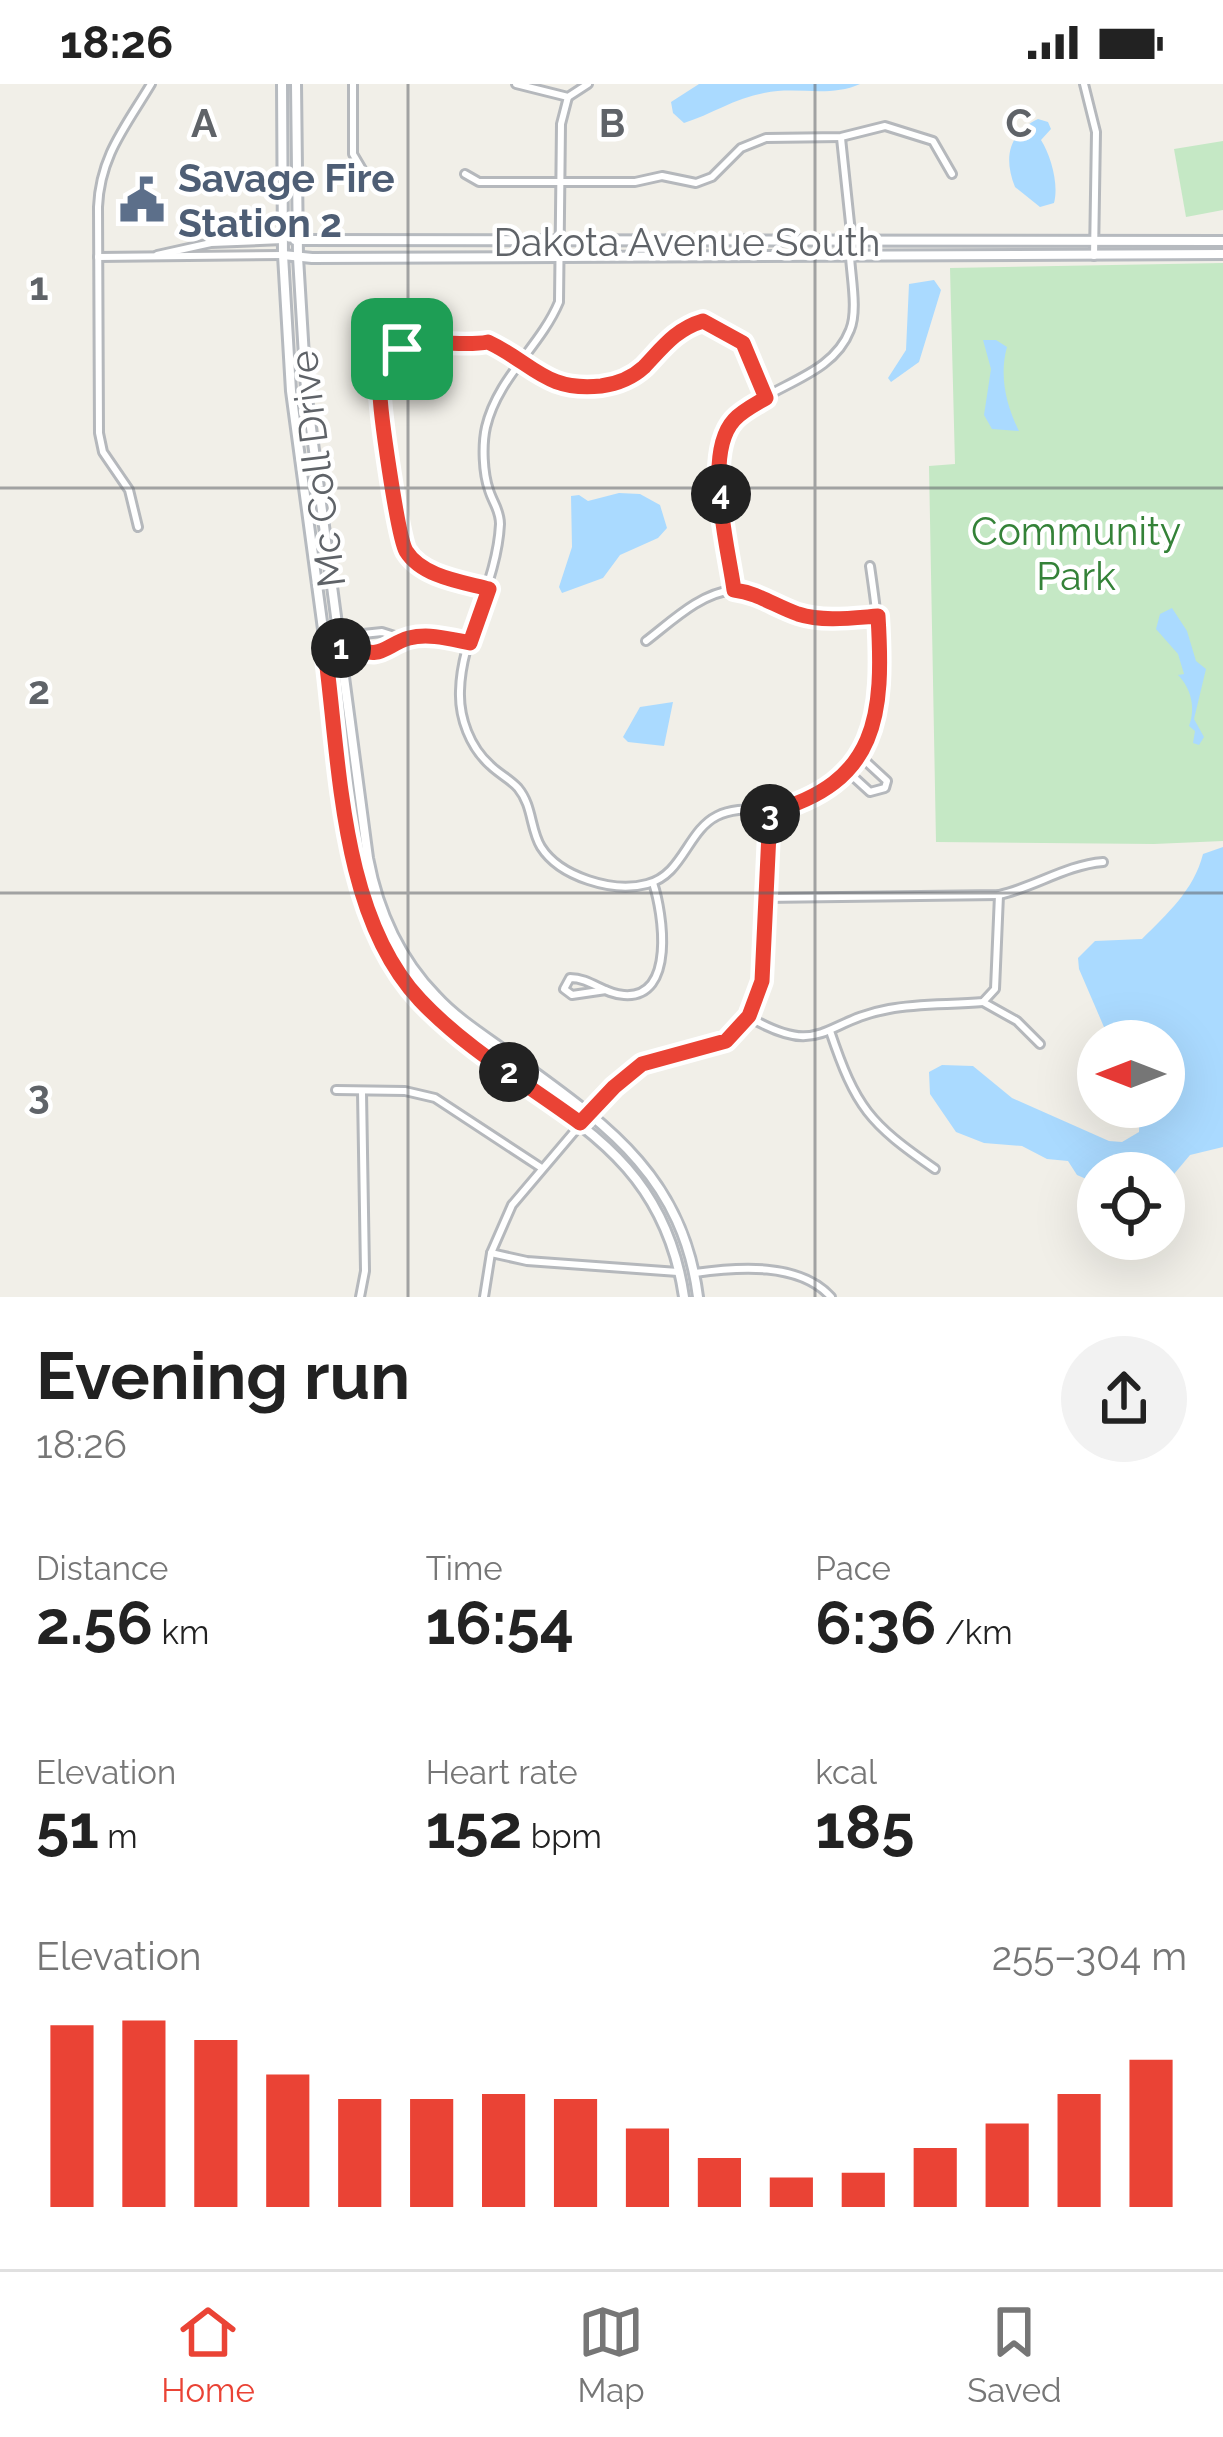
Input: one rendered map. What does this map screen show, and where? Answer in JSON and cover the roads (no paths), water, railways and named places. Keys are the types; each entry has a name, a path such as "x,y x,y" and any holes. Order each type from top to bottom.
{"main road":[{"name":"Mc Coll Drive","path":"282,84 283,255 293,407 353,860 365,908 383,949 411,989 445,1024 580,1123 621,1159 650,1196 673,1246 684,1297"},
{"name":"Mc Coll Drive","path":"296,84 298,257 312,451 368,858 379,904 396,943 444,1004 622,1139 661,1188 681,1228 698,1297"},
{"name":"Dakota Avenue South","path":"283,239 1223,242"},
{"name":"Dakota Avenue South","path":"283,255 1223,254"}],"street":[{"path":"138,527 129,490 103,452 99,433 99,192 103,166 116,137 151,84"},
{"path":"352,84 353,154 363,171"},
{"path":"588,84 568,98 561,115 559,302 492,405 484,434 488,488 500,513 499,550 459,694 463,723 475,748 524,797 539,844 553,862 573,875 625,887 653,883 668,874 713,818 802,803 847,771 873,727 881,695 871,566"},
{"path":"1084,84 1096,132 1094,256"},
{"path":"523,85 568,98"},
{"path":"465,174 479,182 635,182 662,176 696,183 712,177 741,148 758,140 841,137 876,126 933,141 952,174"},
{"path":"841,137 852,242"},
{"name":"Dakota Avenue South","path":"98,257 153,256 211,243 283,239"},
{"name":"Dakota Avenue South","path":"153,256 165,260 221,253 283,255"},
{"path":"734,590 718,465 721,442 734,420 833,358 852,327 850,256"},
{"path":"489,589 429,572 406,551 382,422 380,383 390,358 402,349 430,343 488,342 556,384 575,388 609,385 635,375 680,328 703,321 743,343 766,398"},
{"path":"646,641 692,606 734,590 762,596 799,614 878,616"},
{"path":"355,646 363,634 382,632 404,639 433,636 470,643"},
{"path":"325,651 355,646 367,654 387,652 404,639"},
{"path":"847,771 870,792 885,788 881,772 858,755"},
{"path":"484,1297 491,1253 512,1204 580,1123 642,1064 726,1041 749,1016 762,981 770,812"},
{"path":"763,898 999,895 1026,889 1081,864 1103,862"},
{"path":"606,990 572,995 564,989 569,978 586,978 625,996 640,992 658,976 660,904 653,883"},
{"path":"983,1002 994,989 999,895"},
{"path":"749,1016 791,1037 830,1031 884,1010 983,1002 1017,1021 1040,1044"},
{"path":"830,1031 862,1110 935,1169"},
{"path":"336,1090 406,1091 435,1097 540,1167"},
{"path":"360,1297 365,1271 362,1091"},
{"path":"491,1253 527,1261 680,1272"},
{"path":"695,1273 781,1270 807,1279 831,1297"}],"water":[{"path":"699,84 860,84 837,90 764,93 684,123 673,113 671,102"},
{"path":"1038,119 1048,122 1051,129 1041,140 1055,187 1054,203 1040,207 1015,187 1009,166 1015,139"},
{"path":"934,280 941,290 919,362 891,382 888,378 906,350 909,284"},
{"path":"983,340 996,340 1007,347 1005,390 1019,431 992,429 984,415 991,369"},
{"path":"619,493 640,494 660,505 667,528 658,538 620,555 603,578 562,593 559,587 572,547 571,496 588,501"},
{"path":"1172,608 1187,631 1196,661 1206,669 1194,719 1204,737 1199,745 1193,743 1195,731 1189,726 1191,699 1178,675 1184,674 1178,654 1156,629 1160,614"},
{"path":"673,702 664,746 628,742 623,737 640,707"},
{"path":"1223,847 1223,1147 1190,1155 1185,1161 1185,1152 1077,1152 1077,1175 1068,1161 1047,1159 1022,1146 984,1143 956,1132 930,1094 929,1072 942,1065 973,1066 1012,1098 1109,1141 1122,1142 1139,1128 1185,1128 1185,1020 1101,1020 1078,958 1095,941 1142,939 1186,890 1203,854"}],"place":[{"name":"Savage Fire Station 2","path":"142,200"}],"park label":[{"name":"Community Park","path":"1076,554"}]}
